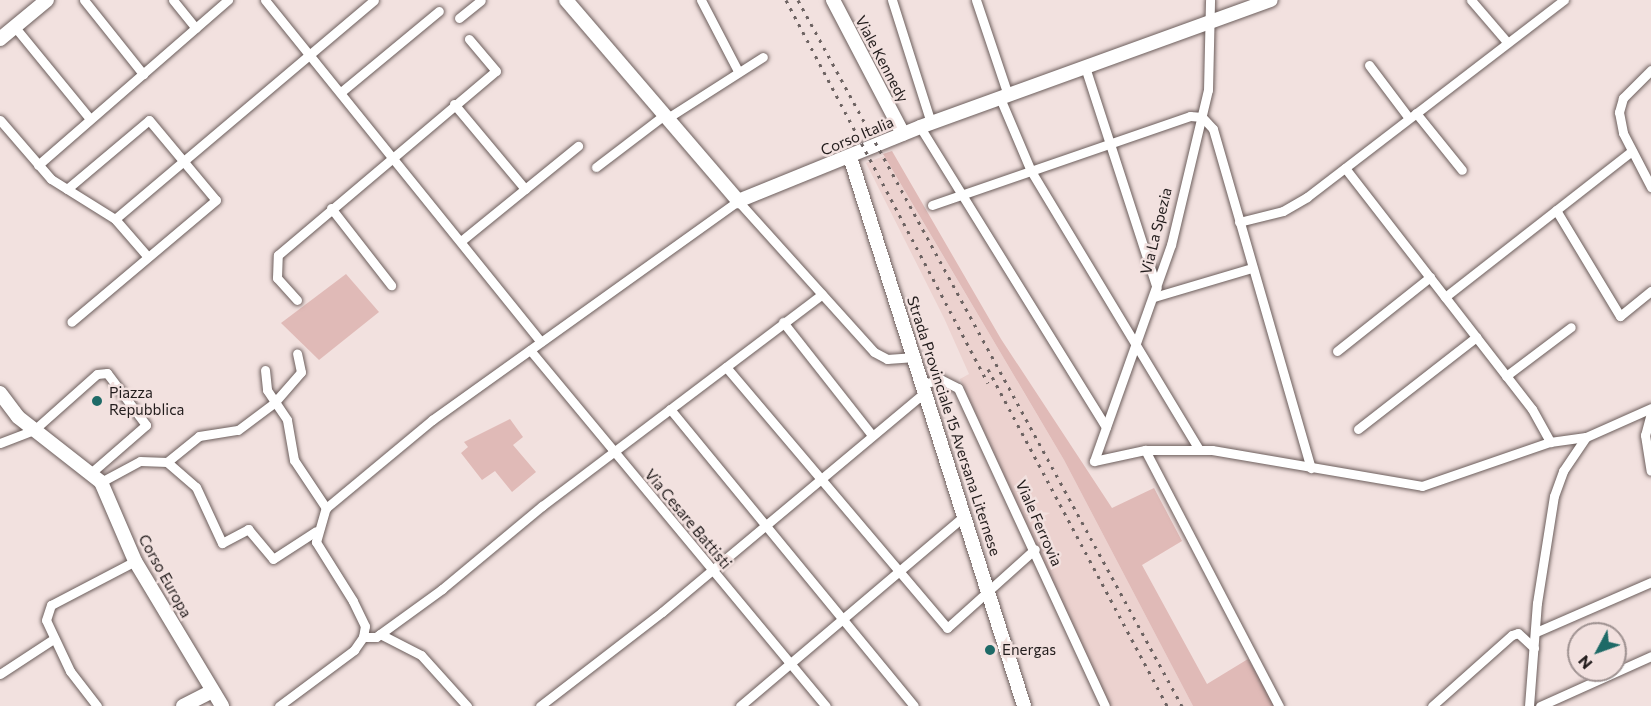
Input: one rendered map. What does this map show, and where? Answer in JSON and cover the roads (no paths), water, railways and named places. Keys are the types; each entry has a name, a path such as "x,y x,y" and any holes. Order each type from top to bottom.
{"street":[{"path":"0,39 47,0"},
{"path":"84,0 143,74"},
{"path":"173,0 196,28"},
{"path":"38,165 228,0"},
{"path":"265,0 392,154 541,342"},
{"path":"115,219 374,0"},
{"path":"459,18 482,0"},
{"path":"566,0 738,201 880,357 915,357"},
{"path":"701,0 738,71"},
{"name":"Viale Kennedy","path":"832,0 903,134"},
{"path":"892,0 925,125 962,195 1106,427"},
{"path":"976,0 1004,96 1031,171 1136,349 1200,449"},
{"name":"Via La Spezia","path":"1144,450 1094,461 1156,292 1202,117 1212,21 1210,0"},
{"name":"Corso Italia","path":"738,201 925,125 1271,0"},
{"path":"1472,0 1507,42"},
{"path":"1239,222 1283,211 1345,168 1564,0"},
{"path":"341,92 439,11"},
{"path":"14,26 90,119"},
{"path":"297,300 277,278 278,255 392,154 496,70 469,39"},
{"path":"596,167 665,118 763,57"},
{"path":"1369,65 1462,170"},
{"path":"1085,67 1111,143 1156,292 1252,268"},
{"path":"1651,70 1635,86 1619,112 1632,151 1651,187"},
{"path":"1635,86 1651,80"},
{"path":"454,104 525,189"},
{"path":"932,206 1190,116 1202,117 1213,129 1311,468"},
{"path":"0,120 38,165 67,189 115,219 148,257"},
{"path":"67,189 149,120 216,200 71,322"},
{"path":"461,241 578,146"},
{"path":"1445,297 1632,151"},
{"name":"Strada Provinciale 15 Aversana Liternese","path":"850,157 1024,706"},
{"path":"1345,168 1506,376 1550,442"},
{"path":"279,706 354,650 363,637 365,626 316,542 316,531 326,508 366,470 738,201"},
{"path":"331,208 391,285"},
{"path":"1556,210 1620,316 1651,291"},
{"path":"1337,351 1430,277"},
{"path":"363,637 380,634 613,452 822,294"},
{"path":"783,322 872,435"},
{"path":"1506,376 1571,327"},
{"path":"1358,429 1476,337"},
{"name":"Via Cesare Battisti","path":"530,350 826,706"},
{"path":"166,462 199,436 238,430 274,403 301,372 297,353"},
{"path":"726,367 822,476 947,628 1035,549"},
{"path":"265,370 274,403 286,420 294,460 326,508"},
{"path":"0,443 34,430 97,374 109,374 146,425 97,477"},
{"name":"Viale Ferrovia","path":"925,388 940,380 958,388 1035,549 1105,706"},
{"path":"540,706 767,523 925,388"},
{"path":"0,393 34,430 97,477"},
{"path":"1279,706 1144,450 1200,449 1422,486 1550,442 1586,437 1651,408"},
{"path":"670,409 846,619 914,706"},
{"path":"1651,413 1645,435 1651,471"},
{"path":"1529,706 1534,648 1554,496 1586,437"},
{"path":"97,477 140,461 166,462 196,487 222,543 248,529 273,559 316,531"},
{"name":"Corso Europa","path":"97,477 135,561 222,706"},
{"path":"743,705 846,619 965,514"},
{"path":"97,706 52,640 46,620 51,605 135,561"},
{"path":"1536,632 1651,582"},
{"path":"1432,706 1512,635 1518,633 1534,648"},
{"path":"380,634 421,655 467,706"},
{"path":"0,674 52,640"},
{"path":"1540,706 1651,656"},
{"path":"183,706 212,691"}],"railway":[{"path":"786,0 988,383"},
{"path":"798,0 1182,706"},
{"path":"988,369 1167,706"}],"place":[{"name":"Piazza Repubblica","path":"97,401"},
{"name":"Energas","path":"990,650"}]}
